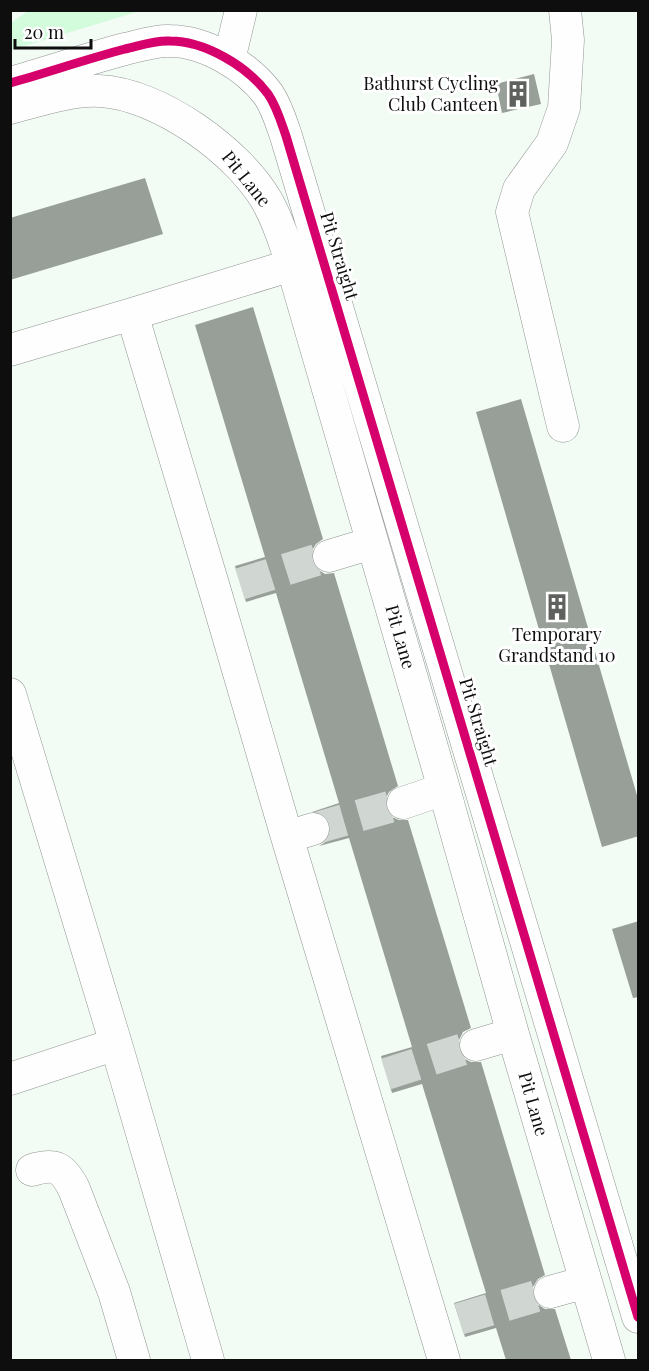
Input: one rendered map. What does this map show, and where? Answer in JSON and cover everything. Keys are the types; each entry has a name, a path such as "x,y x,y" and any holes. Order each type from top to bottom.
{"street":[{"path":"229,60 241,10"},
{"path":"564,426 512,212 519,189 552,143 564,108 568,40 565,10"},
{"name":"Pit Straight","path":"10,83 110,53 168,40 185,42 229,60 250,75 267,94 279,114 639,1317"},
{"name":"Pit Lane","path":"10,108 83,91 118,93 137,99 181,120 220,147 254,182 276,220 292,265 609,1360"},
{"path":"10,350 292,265"},
{"path":"132,314 228,587 447,1323 444,1360"},
{"path":"329,556 372,543"},
{"path":"10,694 116,1044 208,1360"},
{"path":"403,802 444,789"},
{"path":"476,1045 513,1034"},
{"path":"10,1079 116,1044"},
{"path":"32,1170 53,1166 69,1179 114,1292 134,1360"},
{"path":"550,1292 586,1281"}],"sand":[{"path":"28,11 140,11 11,50 11,23"}],"building":[{"name":"Bathurst Cycling Club Canteen","path":"534,74 541,104 502,113 496,84"},
{"path":"145,178 163,234 10,280 10,218"},
{"path":"253,307 323,539 311,552 312,561 317,569 325,574 334,573 398,786 389,792 385,800 386,808 392,817 408,820 471,1028 463,1032 459,1040 459,1051 463,1058 471,1062 481,1062 545,1275 538,1279 533,1287 533,1297 537,1304 545,1309 555,1309 571,1360 506,1360 496,1328 465,1337 454,1303 486,1293 422,1084 392,1093 381,1056 412,1047 349,838 319,846 327,841 330,824 325,815 312,812 339,803 276,593 246,602 235,566 265,557 195,325"},
{"name":"Temporary Grandstand 10","path":"521,399 639,802 639,836 602,847 476,412"},
{"path":"639,921 639,997 633,998 612,929"}],"tunnel":[{"path":"240,584 329,556"},
{"path":"313,829 403,803"},
{"path":"386,1074 476,1045"},
{"path":"459,1319 550,1292"}],"cycle path":[{"path":"10,83 153,42 183,42 211,50 237,65 259,84 274,104 286,136 638,1317"}],"place":[{"name":"Bathurst Cycling Club Canteen","path":"518,94"},
{"name":"Temporary Grandstand 10","path":"557,607"}]}
